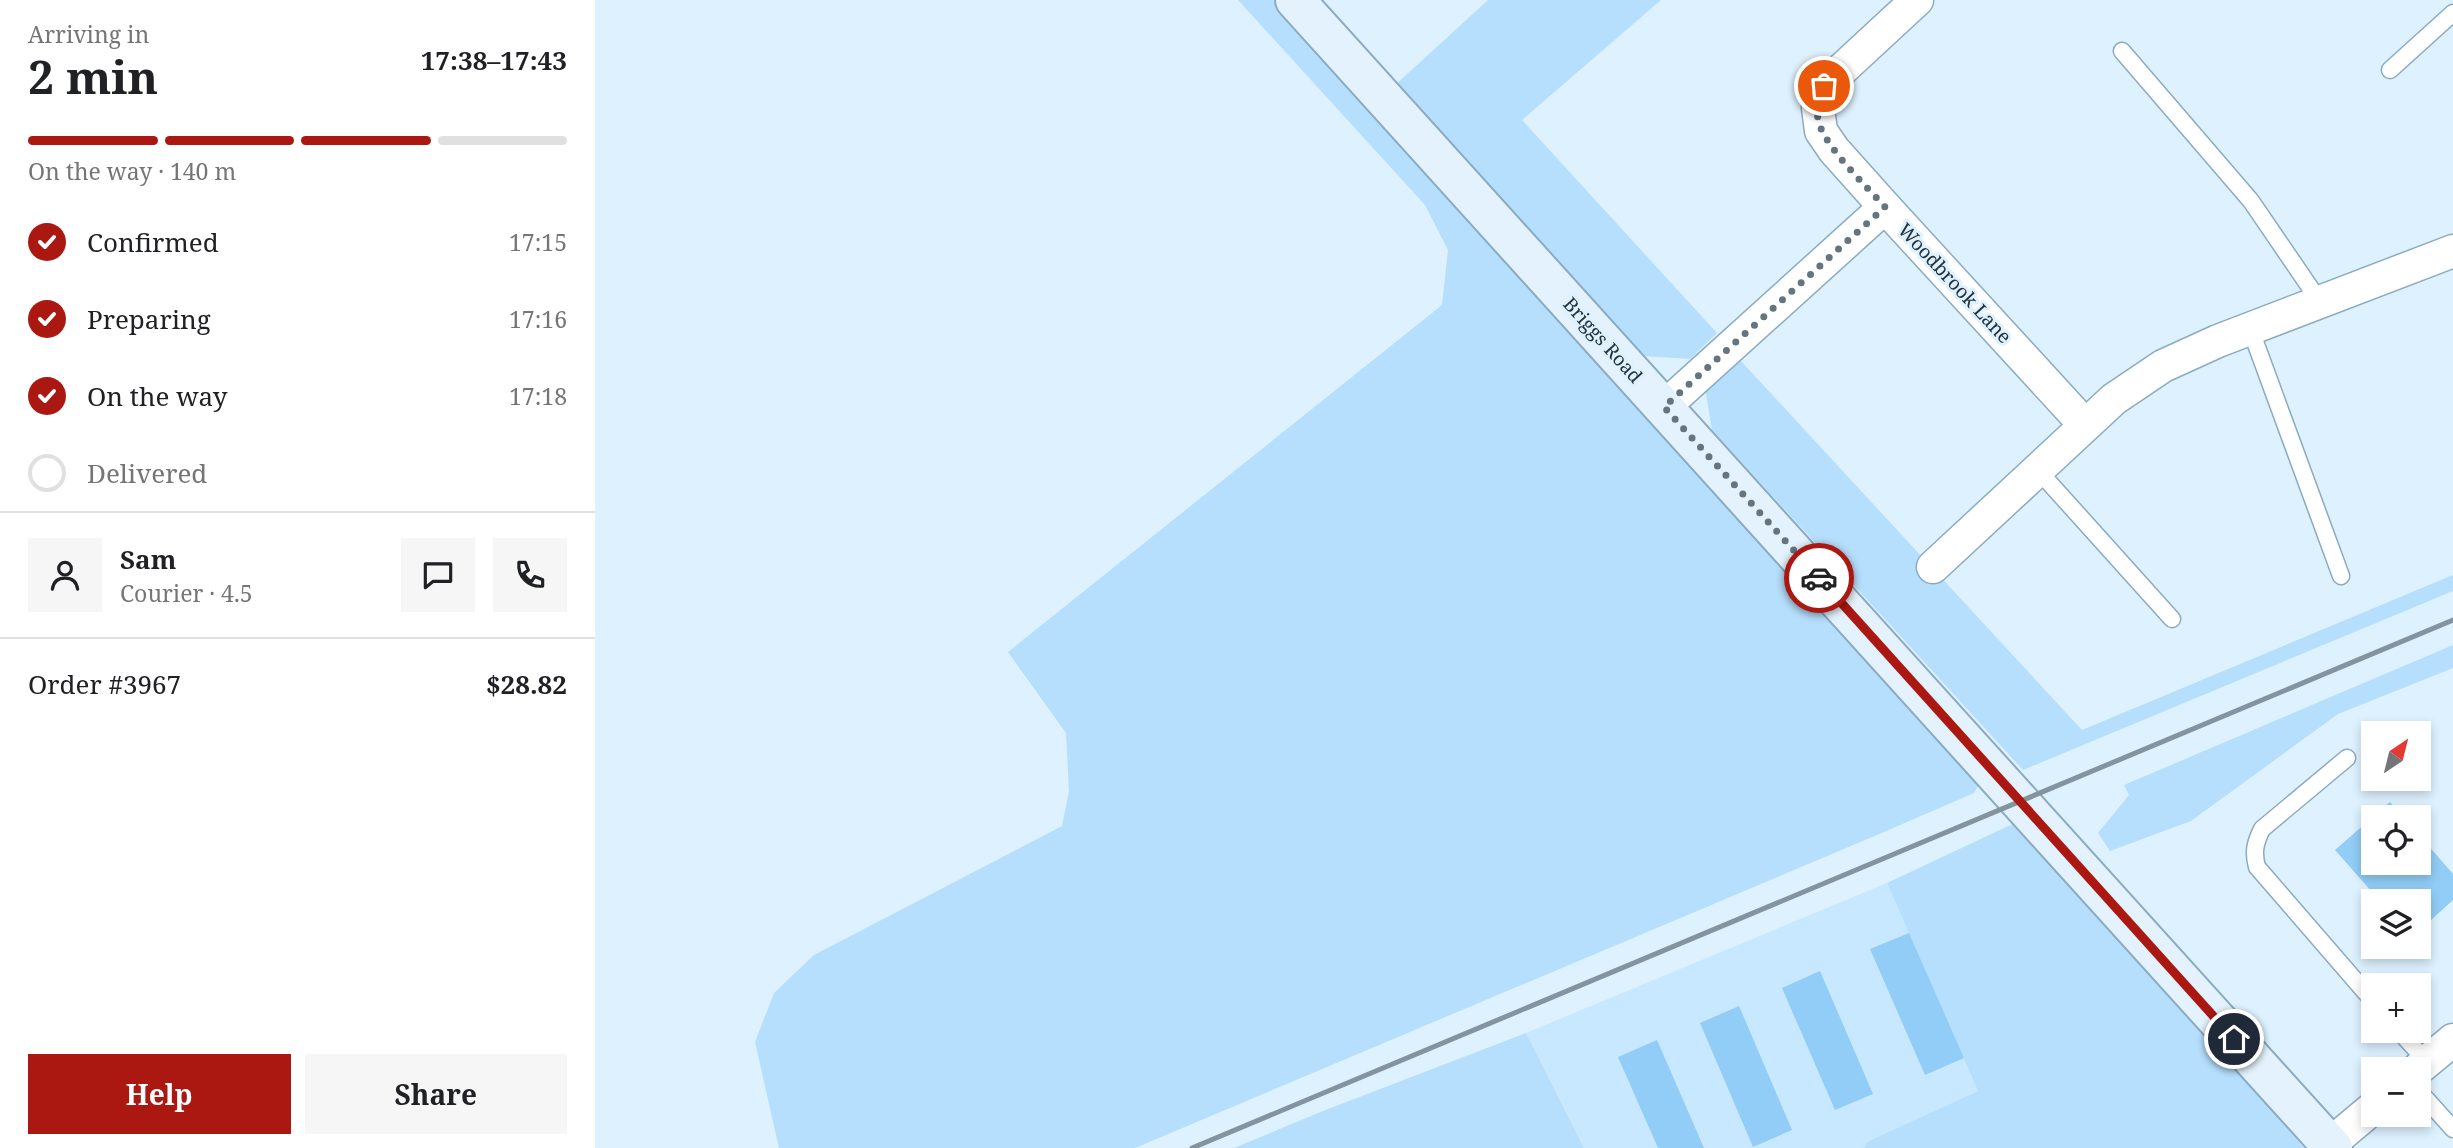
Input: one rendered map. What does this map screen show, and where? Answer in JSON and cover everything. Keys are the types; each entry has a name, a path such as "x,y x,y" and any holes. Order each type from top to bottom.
{"street":[{"name":"Briggs Road","path":"1295,0 2332,1146"},
{"path":"1885,207 1834,150 1821,131 1818,108 1820,95 1832,78 1917,0"},
{"name":"Woodbrook Lane","path":"1664,407 1885,207 2085,425"},
{"path":"1933,567 2114,399 2163,366 2250,328 2453,251"},
{"path":"2431,1063 2453,1040"},
{"path":"2332,1146 2361,1119"}],"lane":[{"path":"2390,70 2453,13"},
{"path":"2122,51 2251,201 2320,302"},
{"path":"2250,328 2341,576"},
{"path":"2037,469 2172,619"},
{"path":"2347,758 2262,830 2255,843 2254,856 2257,867 2361,987"},
{"path":"2431,1091 2453,1129"}],"shaded area":[{"path":"1238,0 1273,0 1981,781 1974,793 1135,1148 779,1148 755,1042 774,993 814,955 1062,826 1069,791 1066,733 1008,652 1442,305 1448,250 1425,205"},
{"path":"1488,0 1661,0 1522,120 1717,333 1690,359 1643,356 1393,87"},
{"path":"1740,360 2082,730 2453,575 2453,591 2023,770 1712,430 1705,388"},
{"path":"2453,645 2453,668 2338,714 2191,821 2110,851 2098,833 2129,795 2124,785"},
{"path":"2019,821 2304,1148 1864,1148 1867,1142 1978,1091 1887,883"},
{"path":"1887,883 1978,1091 1868,1142 1864,1148 1584,1148 1526,1033"},
{"path":"1526,1033 1584,1148 1234,1148 1323,1111"}],"building":[{"path":"2361,827 2361,875 2431,875 2431,849 2453,874 2453,900 2431,920 2431,889 2369,889 2335,850"},
{"path":"1909,933 1964,1058 1925,1075 1870,949"},
{"path":"1820,971 1873,1094 1835,1110 1782,988"},
{"path":"1739,1006 1792,1130 1753,1147 1700,1023"},
{"path":"1657,1040 1704,1148 1658,1148 1618,1057"}],"railway":[{"path":"1192,1148 2453,620"}],"way so far":[{"path":"1819,578 1664,407 1885,207 1834,150 1821,131 1818,108 1824,86"}],"route":[{"path":"1819,578 2234,1039"}]}
